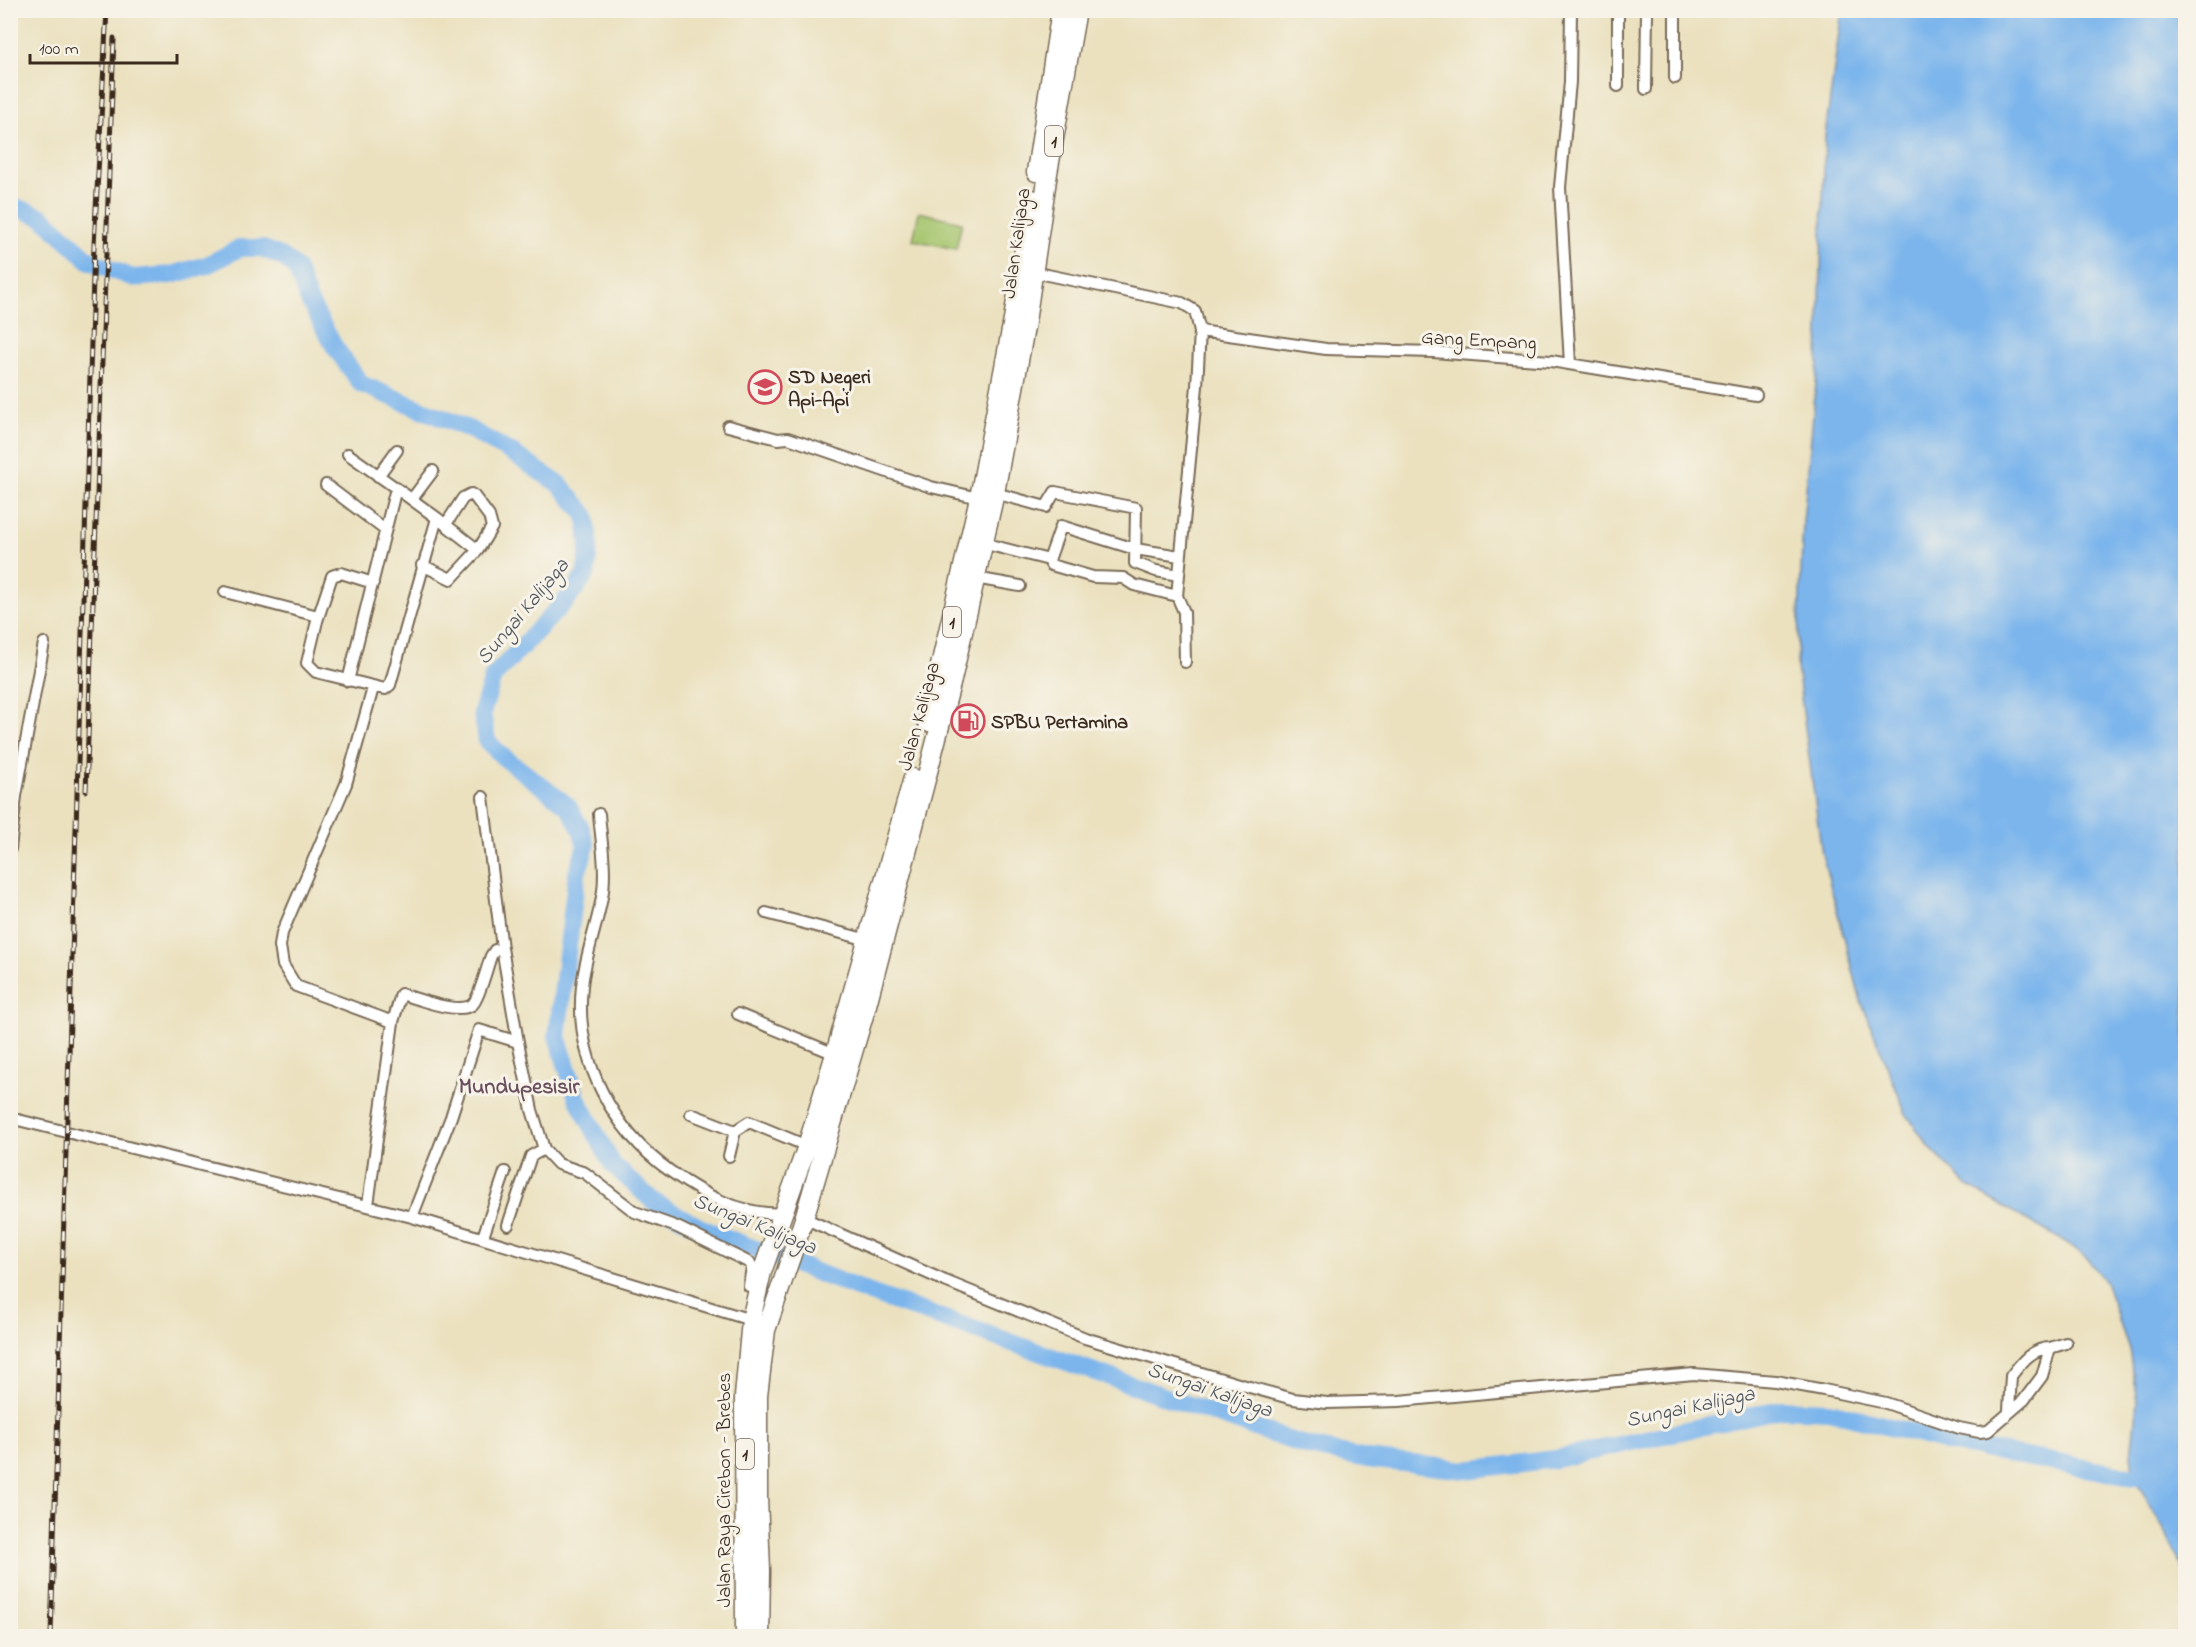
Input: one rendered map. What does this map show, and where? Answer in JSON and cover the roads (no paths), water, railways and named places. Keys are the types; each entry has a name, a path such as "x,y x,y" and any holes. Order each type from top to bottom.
{"highway":[{"name":"Jalan Kalijaga","path":"783,1281 803,1220 898,887 952,680 975,578 1060,10"},
{"name":"Jalan Kalijaga","path":"762,1272 807,1146 835,1054 868,940 987,495 1034,272 1048,173 1077,10"},
{"name":"Jalan Raya Cirebon - Brebes","path":"745,1636 744,1397 751,1320 762,1272"},
{"name":"Jalan Raya Cirebon - Brebes","path":"760,1636 762,1570 758,1498 758,1396 767,1325 783,1281"}],"street":[{"path":"1570,364 1560,187 1570,82 1571,10"},
{"path":"1618,10 1618,87"},
{"path":"1646,89 1647,10"},
{"path":"1675,10 1675,78"},
{"path":"1034,272 1182,303 1196,310 1200,331 1177,596 1184,612 1185,662"},
{"name":"Gang Empang","path":"1200,331 1326,349 1432,352 1570,364 1756,395"},
{"path":"728,426 778,439 788,438 931,487 987,495 1044,507 1047,506 1050,495 1055,492 1136,508 1137,565 1179,574"},
{"path":"378,476 397,450"},
{"path":"348,454 442,521 478,550"},
{"path":"412,499 433,471"},
{"path":"326,485 385,530"},
{"path":"348,681 396,488"},
{"path":"373,583 341,573 334,574 329,580 318,616 308,666 313,671 373,688 386,689 390,685 422,565 442,521 463,498 471,494 474,496 489,516 492,527 478,550 452,579 422,565"},
{"path":"1049,560 1061,526 1135,549 1180,556"},
{"path":"982,543 1049,560 1054,567 1100,579 1124,578 1134,585 1177,596"},
{"path":"975,578 1020,586"},
{"path":"225,592 318,616"},
{"path":"10,849 16,796 44,643"},
{"path":"373,688 346,784 282,933 280,946 286,971 296,986 393,1022"},
{"path":"483,797 502,948 518,1042 532,1110 544,1149 558,1164 585,1173 635,1212 677,1227 750,1263 752,1267 749,1286 758,1290"},
{"path":"599,814 602,896 581,999 587,1052 598,1084 613,1111 636,1141 679,1177 739,1209 782,1217"},
{"path":"766,913 868,940"},
{"path":"368,1205 393,1022 401,994 456,1009 471,1005 491,956 495,950 502,948"},
{"path":"738,1014 835,1054"},
{"path":"412,1217 451,1117 479,1030 518,1042"},
{"path":"691,1114 735,1131"},
{"path":"10,1118 368,1205 483,1237 638,1287 751,1320"},
{"path":"729,1156 735,1131 749,1122 807,1146"},
{"path":"508,1225 531,1156 544,1149"},
{"path":"483,1237 506,1172"},
{"path":"803,1220 1085,1338 1158,1362 1293,1399 1327,1403 1365,1404 1694,1374 1775,1381 1824,1390 1886,1403 1959,1428 1979,1432 1988,1431 2009,1410 2024,1400 2042,1376 2050,1348"},
{"path":"2009,1410 2011,1376 2041,1348 2066,1343"}],"water":[{"path":"1842,10 2185,11 2185,1575 2166,1533 2134,1477 2131,1456 2137,1401 2129,1349 2105,1282 2087,1258 2067,1243 1968,1186 1930,1148 1906,1114 1861,1001 1822,854 1797,667 1803,522 1818,362 1825,136"}],"waterway":[{"name":"Sungai Kalijaga","path":"10,205 42,217 90,261 133,278 171,275 207,265 240,248 261,248 283,257 296,268 308,299 334,346 361,384 471,430 512,453 560,485 586,515 589,545 586,574 569,597 493,677 482,713 487,741 502,756 568,806 581,829 586,846 577,873 557,1036 577,1098 612,1164 654,1202 701,1228 870,1293 1309,1447 1367,1459 1466,1470 1556,1459 1781,1409 1830,1411 1950,1443 2134,1477"}],"railway":[{"path":"51,1636 94,245 107,10"},
{"path":"86,791 114,38"}],"place":[{"name":"SD Negeri Api-Api","path":"765,387"},
{"name":"SPBU Pertamina","path":"968,721"}],"district":[{"name":"Mundupesisir","path":"519,1085"}]}
